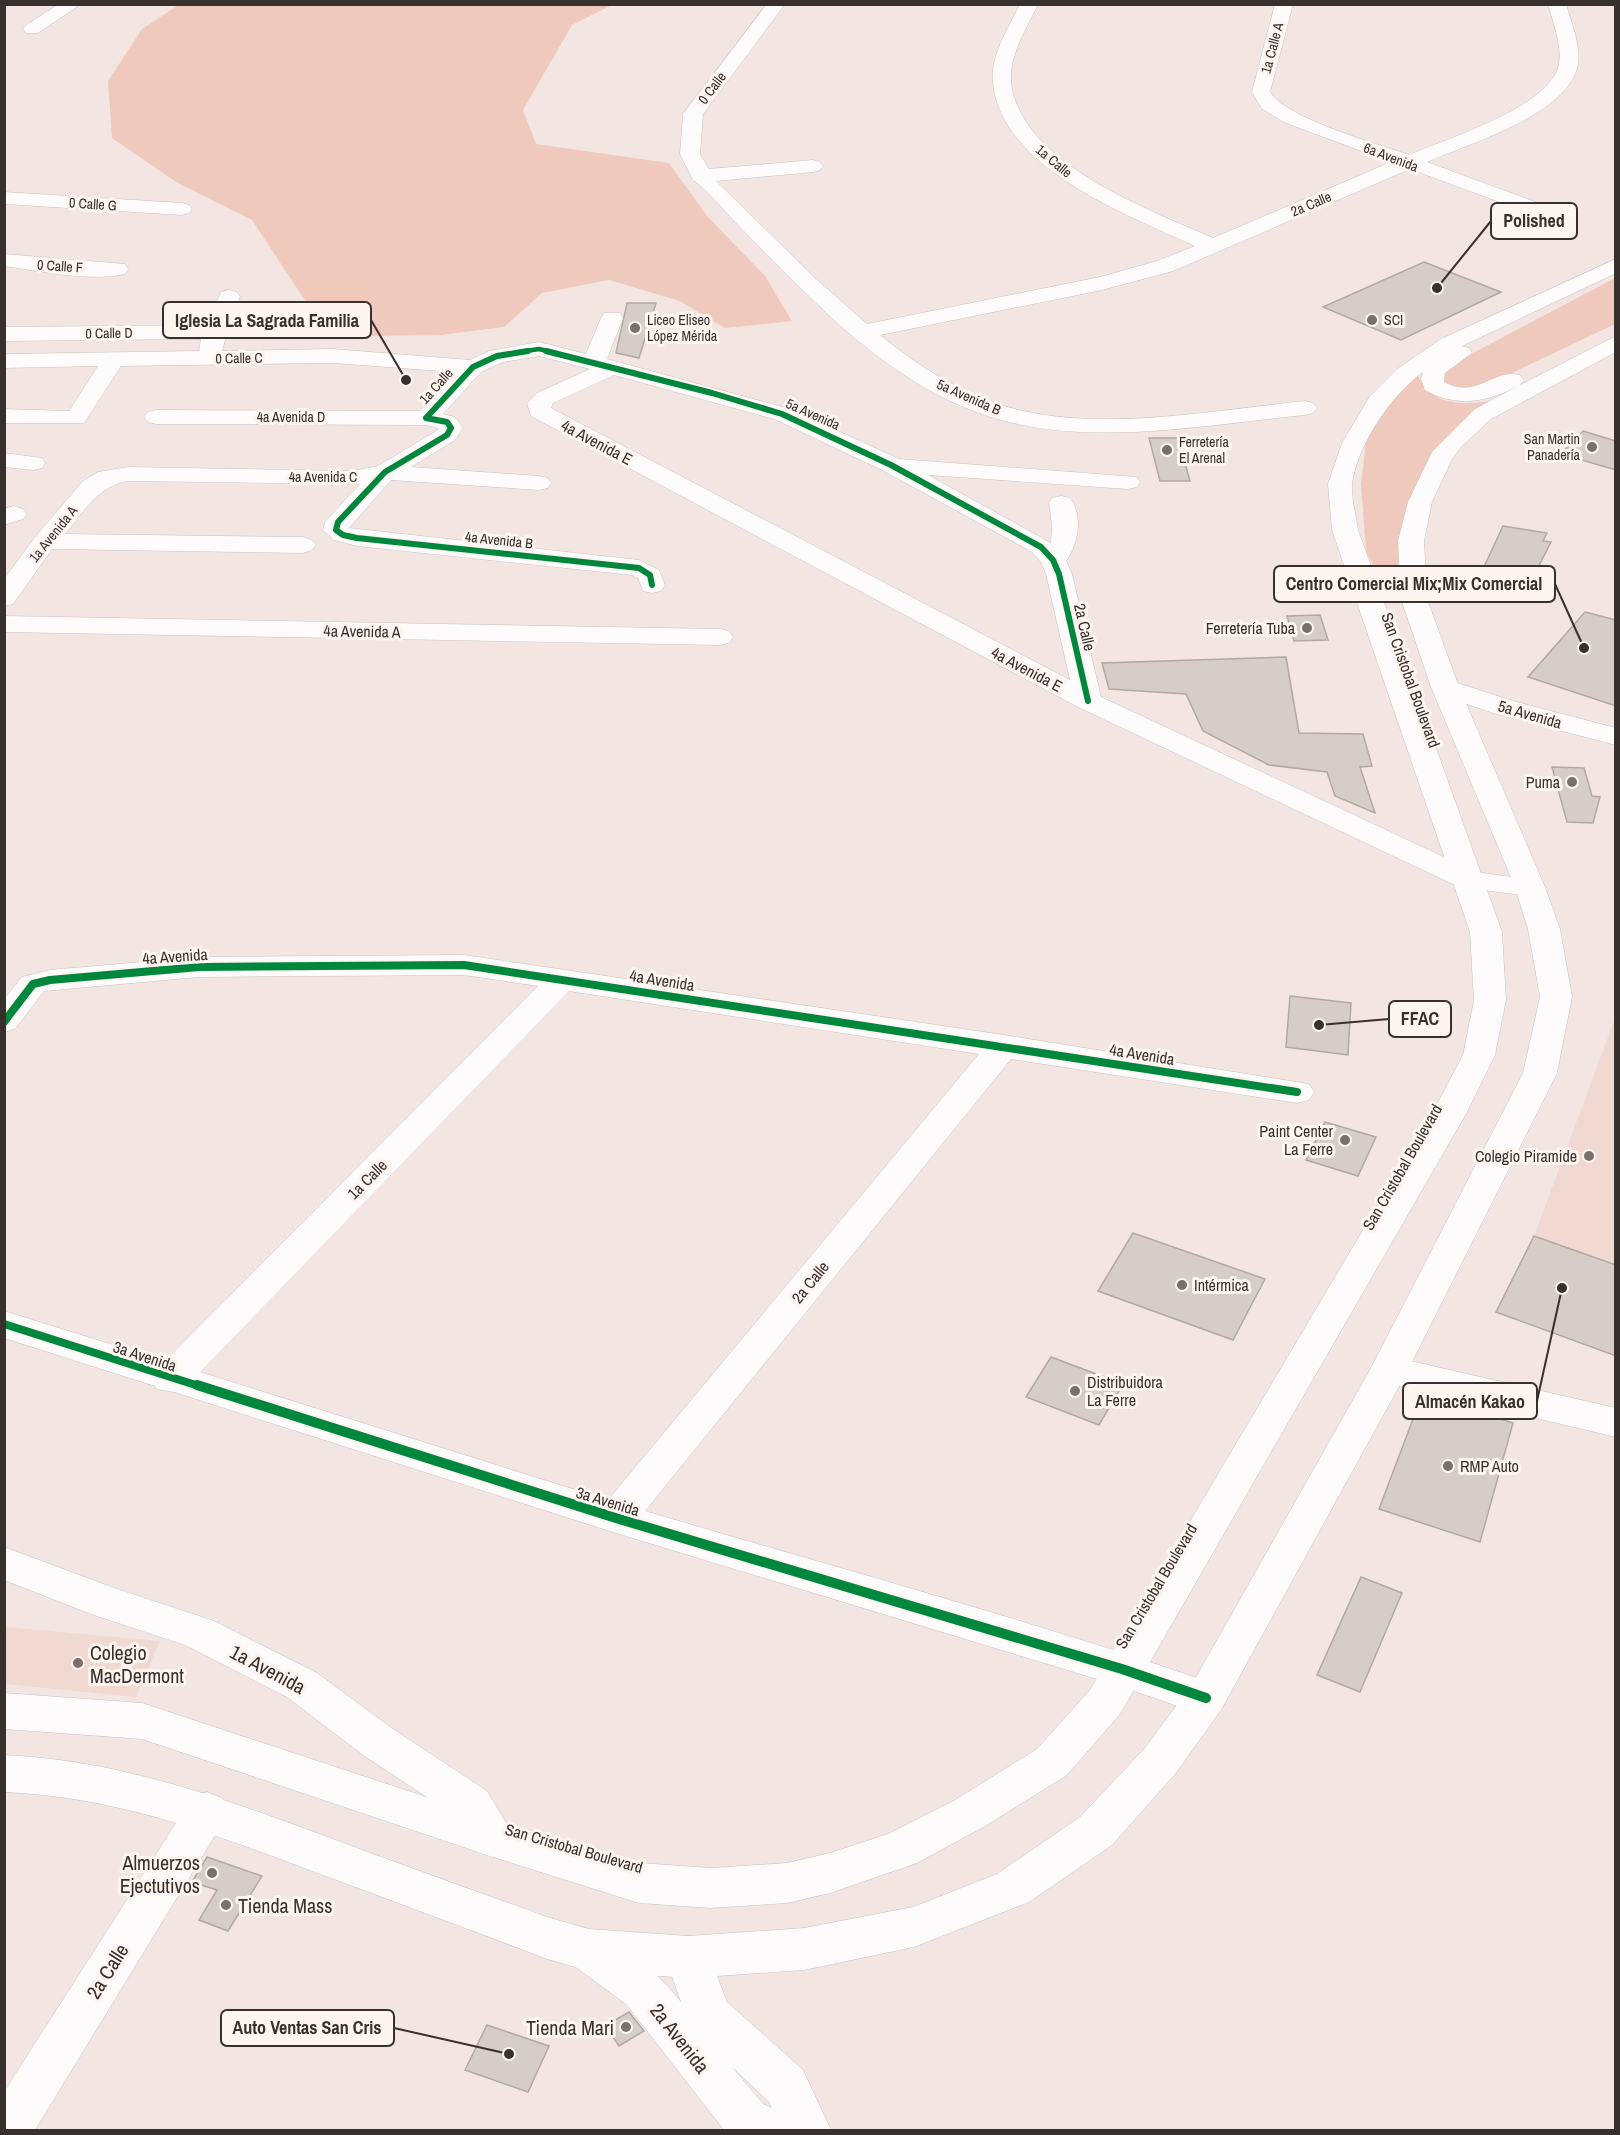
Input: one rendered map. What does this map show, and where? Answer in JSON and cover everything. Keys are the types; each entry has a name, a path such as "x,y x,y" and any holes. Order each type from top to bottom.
{"street":[{"path":"32,28 72,4"},
{"name":"0 Calle","path":"703,179 690,154 693,114 776,4"},
{"name":"1a Calle","path":"1029,4 1003,60 1002,83 1008,111 1046,157 1085,186 1213,246"},
{"name":"1a Calle A","path":"1261,92 1284,4"},
{"name":"2a Calle","path":"861,332 1102,283 1165,266 1533,109 1561,85 1571,61 1557,4"},
{"name":"6a Avenida","path":"1261,92 1269,105 1293,119 1408,164 1531,207"},
{"path":"703,179 813,166"},
{"name":"5a Avenida B","path":"703,179 861,332 929,380 980,405 1010,415 1053,422 1119,424 1305,408"},
{"name":"0 Calle G","path":"4,198 182,209"},
{"name":"0 Calle F","path":"4,261 70,268 117,269"},
{"name":"San Cristobal Boulevard","path":"4,1711 142,1721 493,1838 639,1883 711,1888 787,1883 830,1873 901,1849 970,1813 1052,1762 1105,1702 1122,1669 1450,1112 1479,1055 1490,1000 1486,932 1345,530 1340,484 1354,443 1378,400 1406,374 1449,344 1616,265"},
{"path":"1616,270 1447,361 1434,371 1431,380 1433,385 1454,395 1475,395 1490,391 1616,330"},
{"path":"209,358 222,314"},
{"name":"0 Calle D","path":"4,334 97,323 222,314 267,315"},
{"path":"602,365 612,318"},
{"path":"81,360 97,323"},
{"name":"San Cristobal Boulevard","path":"4,1773 37,1773 117,1785 207,1811 547,1938 589,1950 688,1957 804,1949 914,1927 1013,1888 1096,1831 1160,1761 1206,1698 1389,1370 1540,1073 1556,997 1544,929 1530,887 1445,687 1414,599 1411,541 1420,502 1442,457 1453,442 1483,414 1616,343"},
{"name":"1a Calle","path":"426,418 473,367 497,356 539,350"},
{"name":"5a Avenida","path":"539,350 783,414 891,465 1041,547 1053,560"},
{"name":"0 Calle C","path":"4,361 333,356 473,367"},
{"path":"4,416 72,420 114,360"},
{"name":"4a Avenida E","path":"602,365 539,403 539,411 1088,701 1470,881 1530,887"},
{"name":"4a Avenida D","path":"156,417 426,418"},
{"name":"1a Calle","path":"336,530 338,522 385,472 447,435 451,428 447,422 426,418"},
{"path":"4,460 33,463"},
{"path":"891,465 1128,482"},
{"name":"4a Avenida C","path":"107,477 128,474 352,478 385,472 539,483"},
{"name":"1a Avenida A","path":"4,598 45,541 92,486 107,477"},
{"path":"1053,560 1064,548 1066,540 1061,502"},
{"name":"4a Avenida B","path":"336,530 343,535 357,538 639,568 650,575 652,585"},
{"path":"45,541 303,545"},
{"name":"2a Calle","path":"1053,560 1059,574 1088,701"},
{"name":"5a Avenida","path":"1358,572 1379,591 1390,606 1409,665 1416,675 1445,687 1616,737"},
{"name":"4a Avenida A","path":"4,624 720,637"},
{"name":"4a Avenida","path":"4,1022 33,984 50,980 199,967 464,965 1297,1092"},
{"name":"1a Calle","path":"170,1379 563,979"},
{"name":"2a Calle","path":"616,1518 1004,1046"},
{"name":"3a Avenida","path":"4,1324 170,1379 616,1518 1122,1669 1206,1698"},
{"path":"1389,1370 1616,1423"},
{"name":"1a Avenida","path":"4,1563 105,1602 199,1633 302,1685 378,1742 472,1804 493,1838"},
{"name":"2a Calle","path":"8,2130 207,1811"},
{"name":"2a Avenida","path":"589,1950 643,1990 732,2105 746,2120 765,2130"},
{"path":"688,1957 699,1991 711,2017 786,2086 807,2130"}],"shaded area":[{"path":"180,4 612,5 572,25 523,110 536,144 669,163 707,216 765,276 792,321 725,328 680,301 609,280 542,293 504,327 440,335 370,336 314,314 252,220 176,182 112,138 108,81 142,29"},
{"path":"1615,278 1615,324 1474,391 1448,386 1441,379 1444,372 1456,362"},
{"path":"1418,375 1431,393 1439,398 1458,403 1491,401 1461,424 1401,546 1394,590 1376,572 1366,551 1361,484 1366,442 1381,412"},
{"name":"Colegio Piramide","path":"1614,1021 1616,1022 1615,1265 1534,1236"},
{"name":"Colegio MacDermont","path":"5,1627 160,1641 136,1697 5,1684"}],"building":[{"path":"1424,262 1501,292 1401,340 1323,307"},
{"name":"Liceo Eliseo López Mérida","path":"627,303 656,303 639,358 616,353"},
{"name":"San Martin Panadería","path":"1583,431 1616,441 1616,470 1561,454"},
{"path":"1149,438 1178,438 1190,481 1160,481"},
{"path":"1503,526 1547,533 1543,541 1551,542 1526,591 1509,589 1506,594 1482,590 1484,583 1477,582"},
{"path":"1585,612 1616,620 1616,706 1528,677"},
{"name":"Ferretería Tuba","path":"1320,615 1328,640 1294,641 1287,616"},
{"path":"1286,657 1299,733 1363,734 1372,766 1360,767 1375,813 1335,796 1327,772 1269,765 1203,731 1186,694 1109,689 1102,663"},
{"name":"Puma","path":"1552,767 1584,768 1592,796 1600,797 1593,823 1567,822"},
{"path":"1290,996 1351,1003 1348,1055 1286,1047"},
{"path":"1325,1122 1376,1137 1358,1176 1306,1160"},
{"name":"Intérmica","path":"1133,1233 1265,1279 1233,1340 1098,1291"},
{"path":"1534,1236 1616,1265 1616,1356 1496,1312"},
{"name":"Distribuidora La Ferre","path":"1051,1357 1123,1384 1099,1425 1026,1397"},
{"name":"RMP Auto","path":"1448,1402 1513,1423 1480,1542 1379,1509 1418,1406"},
{"path":"1361,1577 1402,1593 1360,1692 1317,1675"},
{"name":"Tienda Mass","path":"207,1857 262,1876 228,1931 199,1920 217,1890 192,1882"},
{"name":"Tienda Mari","path":"629,2012 644,2031 619,2046 605,2026"},
{"path":"487,2025 549,2046 528,2092 465,2070"}],"cycle path":[{"path":"652,585 650,575 639,568 357,538 343,535 336,530 338,522 385,472 447,435 451,428 447,422 426,418 473,367 497,356 539,349 712,393 782,414 891,465 1041,547 1053,560 1059,574 1088,701"},
{"path":"4,1022 33,984 50,980 199,967 464,965 1297,1092"},
{"path":"4,1324 616,1518 1122,1669 1206,1698"}],"place":[{"name":"Polished","path":"1437,288"},
{"name":"SCI","path":"1372,320"},
{"name":"Liceo Eliseo López Mérida","path":"635,328"},
{"name":"Iglesia La Sagrada Familia","path":"406,380"},
{"name":"San Martin Panadería","path":"1592,447"},
{"name":"Ferretería El Arenal","path":"1167,450"},
{"name":"Ferretería Tuba","path":"1307,628"},
{"name":"Centro Comercial Mix;Mix Comercial","path":"1584,648"},
{"name":"Puma","path":"1572,782"},
{"name":"FFAC","path":"1319,1025"},
{"name":"Paint Center La Ferre","path":"1345,1140"},
{"name":"Colegio Piramide","path":"1589,1156"},
{"name":"Intérmica","path":"1182,1285"},
{"name":"Almacén Kakao","path":"1562,1288"},
{"name":"Distribuidora La Ferre","path":"1075,1391"},
{"name":"RMP Auto","path":"1448,1466"},
{"name":"Colegio MacDermont","path":"78,1663"},
{"name":"Almuerzos Ejectutivos","path":"212,1873"},
{"name":"Tienda Mass","path":"226,1905"},
{"name":"Tienda Mari","path":"626,2027"},
{"name":"Auto Ventas San Cris","path":"509,2054"}]}
